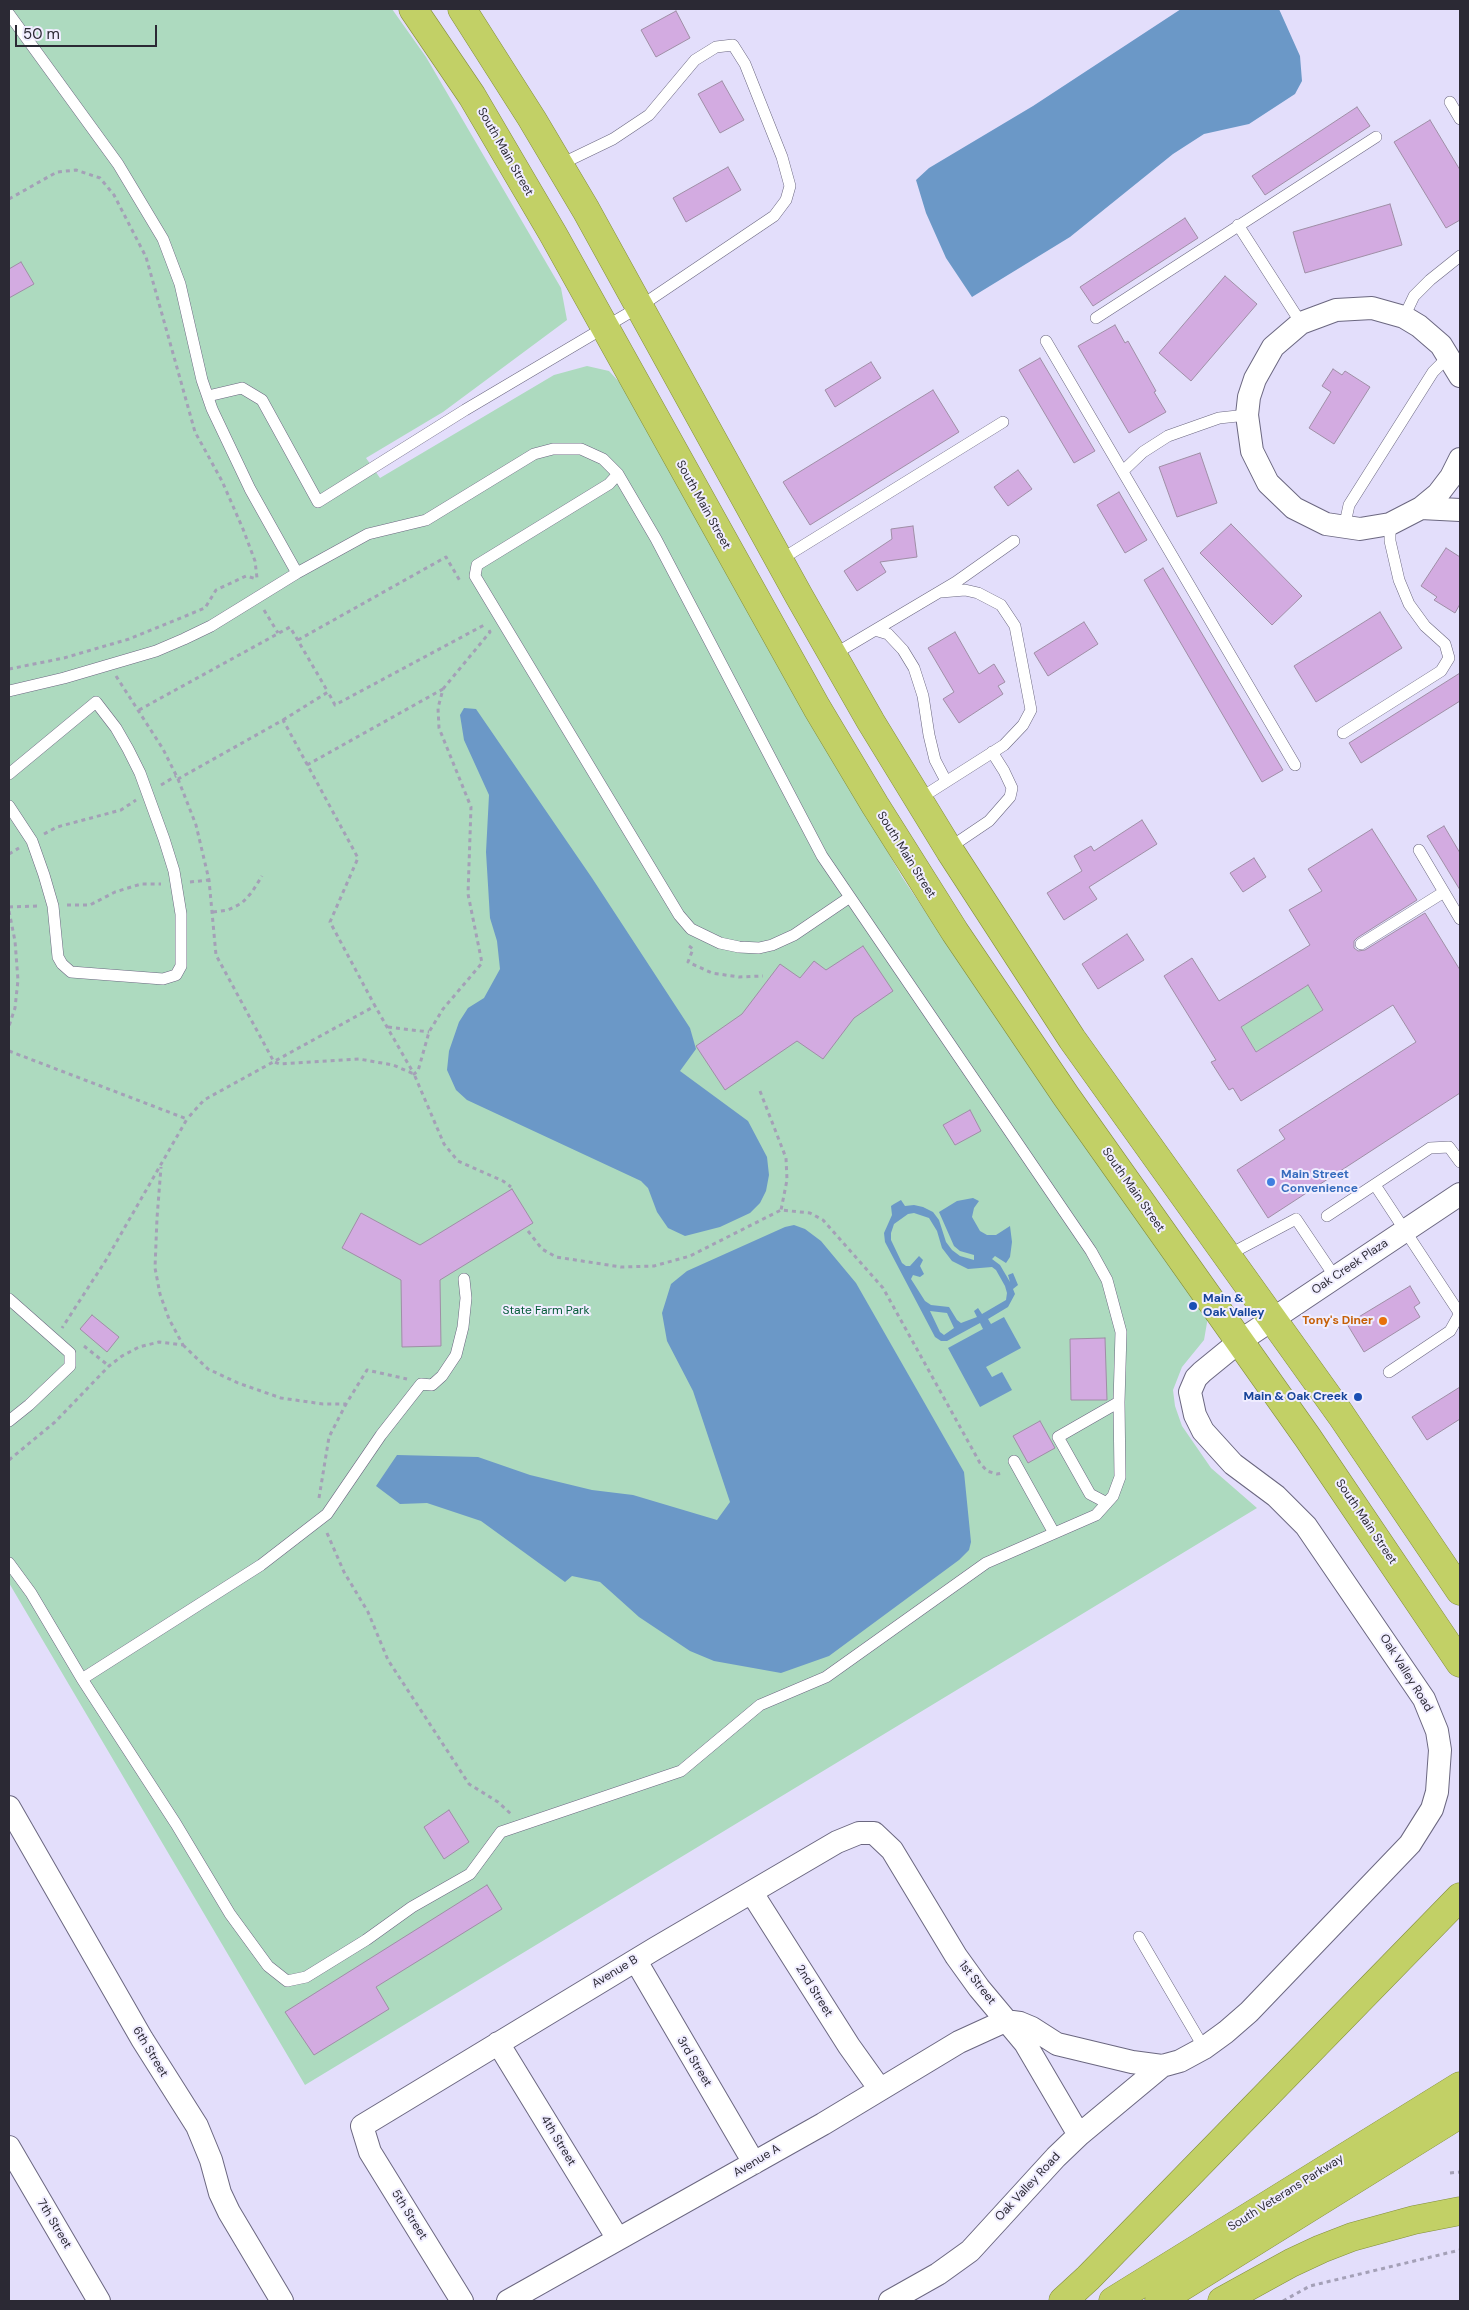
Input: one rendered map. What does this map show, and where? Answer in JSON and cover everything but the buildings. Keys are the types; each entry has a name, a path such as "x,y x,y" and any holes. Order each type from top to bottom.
{"highway":[{"name":"South Main Street","path":"413,9 472,96 605,327 817,708 955,932 1051,1074 1240,1341 1428,1613 1460,1663"},
{"path":"462,9 559,165 833,655 950,850 1072,1039 1273,1318 1460,1591"},
{"path":"918,872 950,850"},
{"path":"1062,2301 1088,2278 1460,1897"},
{"name":"South Veterans Parkway","path":"1113,2301 1460,2086"},
{"name":"South Veterans Parkway","path":"1158,2301 1460,2114"},
{"path":"1222,2301 1321,2249 1352,2237 1460,2210"}],"street":[{"path":"1460,376 1449,356 1431,335 1404,317 1372,308 1336,310 1302,323 1280,340 1262,362 1249,397 1247,415 1252,451 1268,483 1287,503 1310,518 1344,528 1367,528 1390,524 1421,508 1438,494 1451,477 1460,459"},
{"path":"1421,508 1460,510"},
{"name":"Oak Creek Plaza","path":"1240,1341 1460,1194"},
{"name":"Oak Valley Road","path":"1005,2021 1020,2023 1032,2028 1057,2044 1132,2062 1162,2066 1180,2061 1204,2048 1249,2012 1410,1844 1432,1809 1438,1792 1440,1750 1433,1717 1424,1698 1301,1521 1276,1496 1233,1464 1204,1430 1195,1415 1190,1392 1196,1378 1240,1341"},
{"name":"6th Street","path":"9,1807 142,2040 197,2126 211,2160 220,2193 229,2212 282,2301"},
{"name":"Avenue B","path":"362,2126 837,1842 859,1833 874,1833"},
{"name":"1st Street","path":"874,1833 892,1850 956,1956 1005,2021 1025,2043 1079,2135"},
{"name":"2nd Street","path":"752,1893 848,2046 879,2088"},
{"name":"3rd Street","path":"636,1961 754,2163"},
{"name":"Avenue A","path":"508,2301 823,2124 879,2088 959,2042 1005,2021"},
{"name":"4th Street","path":"498,2043 618,2239"},
{"name":"Oak Valley Road","path":"890,2301 938,2274 970,2251 1056,2157 1079,2135 1162,2066"},
{"name":"5th Street","path":"362,2126 370,2152 462,2301"},
{"name":"7th Street","path":"9,2148 100,2301"}],"lane":[{"path":"9,14 118,164 163,239 180,284 208,396 223,434 246,481 297,573"},
{"path":"208,396 242,388 262,400 318,502 465,410 639,307 774,216 786,200 790,186 782,157 745,64 733,46 716,47 695,60 649,115 613,139 559,165"},
{"path":"1450,102 1460,119"},
{"path":"1096,318 1376,137"},
{"path":"1238,225 1302,323"},
{"path":"1404,317 1414,296 1430,280 1460,256"},
{"path":"1046,341 1295,765"},
{"path":"1344,528 1349,505 1433,372 1449,356"},
{"path":"1123,471 1143,452 1168,436 1219,418 1247,415"},
{"path":"780,560 1003,422"},
{"path":"9,691 109,665 156,651 184,639 211,626 297,573 368,534 426,520 534,454 553,449 581,449 603,459 618,474 656,539 822,856 1091,1250 1103,1273 1115,1304 1121,1332 1119,1402 1120,1477 1113,1496 1096,1515 986,1562 826,1676 760,1705 682,1771 501,1832 470,1874 412,1907 366,1940 306,1977 287,1982 268,1966 230,1914 176,1824 82,1679 31,1593 9,1563"},
{"path":"618,474 609,484 478,565 475,576 669,898 691,929 720,943 758,948 772,945 794,934 850,897"},
{"path":"1343,733 1441,671 1449,658 1445,644 1425,626 1409,604 1399,580 1390,541 1390,524"},
{"path":"833,655 969,574 1014,541"},
{"path":"919,799 992,752 1016,733 1029,717 1031,710 1015,626 1001,605 992,598 965,590 940,592"},
{"path":"875,630 888,634 903,650 914,668 923,696 928,736 935,760 946,781"},
{"path":"9,774 96,702 116,728 128,749 148,793 164,838 182,914 181,966 176,975 163,979 71,972 58,957 53,906 32,841 9,806"},
{"path":"950,850 990,821 1010,797 1012,788 992,752"},
{"path":"1419,850 1460,919"},
{"path":"1361,944 1444,892"},
{"path":"1327,1216 1430,1148 1449,1146 1460,1162"},
{"path":"1375,1185 1459,1315 1450,1331 1389,1372"},
{"path":"1228,1255 1296,1219 1335,1277"},
{"path":"82,1679 261,1566 327,1514 382,1435 421,1384 432,1384 442,1376 456,1355 463,1327 466,1298 464,1279"},
{"path":"9,1299 70,1353 70,1366 9,1421"},
{"path":"1107,1503 1090,1494 1058,1437 1119,1402"},
{"path":"1017,1465 1054,1533"},
{"path":"1138,1936 1204,2048"}],"path":[{"path":"9,199 57,172 76,170 100,178 114,195 146,257 195,432 222,481 244,529 255,561 261,595 278,633"},
{"path":"298,640 446,557 460,582"},
{"path":"9,669 64,658 129,639 205,608 216,590 246,576 257,578"},
{"path":"139,710 290,627 335,705 485,623 490,632 443,689 307,765"},
{"path":"109,665 164,749 177,778 196,825 209,880 216,955 274,1062 280,1064 360,1059 393,1065 414,1074"},
{"path":"414,1074 418,1071 429,1032 443,1009 482,963 468,894 471,807 439,728 438,708 443,689"},
{"path":"9,854 57,826 121,810 148,793 283,720 328,692"},
{"path":"283,720 358,858 330,922 414,1074 444,1144 458,1161 503,1181 511,1187"},
{"path":"213,912 228,910 242,903 262,876"},
{"path":"9,907 90,905 115,892 141,884 176,884 209,880"},
{"path":"9,911 15,941 18,980 15,1008 9,1026"},
{"path":"62,1328 106,1260 187,1119 204,1100 375,1006"},
{"path":"387,1027 429,1032"},
{"path":"9,1051 187,1119"},
{"path":"760,1091 786,1158 787,1180 781,1210"},
{"path":"162,1164 155,1268 160,1294 169,1319 183,1345 208,1368 238,1383 281,1398 323,1404 346,1404"},
{"path":"528,1231 542,1249 556,1257 621,1267 654,1266 690,1256 781,1210 810,1213 823,1220 884,1288 980,1463 987,1471 997,1474 1017,1465"},
{"path":"9,1460 55,1422 109,1366 122,1356 139,1347 158,1342 183,1345"},
{"path":"421,1384 415,1380 367,1370 329,1437 318,1505 320,1519 344,1572 368,1612 388,1660 469,1784 498,1802 522,1824"},
{"path":"1450,2173 1460,2172"},
{"path":"1283,2301 1310,2286 1460,2250"}],"green space":[{"name":"State Farm Park","path":"9,9 392,9 426,57 561,288 567,320 443,412 366,458 380,478 554,375 587,366 609,371 622,385 902,877 1000,1023 1208,1317 1204,1340 1182,1367 1173,1390 1175,1406 1182,1426 1211,1468 1257,1508 305,2085 9,1583"},
{"path":"1308,985 1323,1010 1256,1052 1241,1027"}],"water":[{"path":"1181,9 1279,9 1300,56 1302,81 1295,94 1249,124 1204,134 1173,154 1070,237 972,297 946,258 926,213 916,180 929,168 1033,106"},
{"path":"464,708 476,709 592,878 690,1028 696,1049 680,1071 748,1121 767,1157 769,1175 766,1191 760,1203 750,1213 720,1227 685,1236 668,1228 657,1212 648,1188 641,1181 467,1100 456,1090 447,1070 449,1051 459,1022 468,1008 484,998 500,969 497,941 490,918 486,852 489,795 464,740 460,715"},
{"path":"973,1198 979,1201 974,1208 972,1217 980,1231 987,1235 996,1235 1010,1226 1012,1242 1010,1257 1006,1263 995,1256 992,1259 1000,1265 1010,1282 1008,1275 1013,1273 1018,1285 1013,1289 1015,1294 1008,1307 988,1319 991,1324 1004,1317 1021,1348 986,1367 992,1377 1002,1372 1012,1390 980,1407 948,1348 983,1329 980,1323 947,1341 941,1341 935,1337 885,1242 884,1233 892,1215 891,1206 901,1200 905,1206 914,1205 933,1212 939,1220 946,1242 952,1250 960,1256 974,1260 974,1255 960,1251 954,1246 939,1212 957,1201","holes":["914,1213 929,1218 937,1231 942,1248 952,1261 968,1269 992,1267 996,1270 1005,1286 1006,1300 982,1314 978,1308 974,1311 977,1317 961,1323 949,1307 931,1305 925,1301 911,1279 913,1275 920,1277 924,1274 920,1266 923,1260 919,1256 910,1266 906,1266 902,1263 891,1240 894,1224 908,1214","930,1311 947,1313 954,1328 944,1335 940,1332"]},
{"path":"794,1225 805,1229 821,1241 856,1283 964,1472 971,1542 969,1550 959,1560 829,1656 781,1673 714,1661 690,1651 639,1617 600,1582 572,1576 565,1582 481,1521 427,1503 400,1504 376,1486 397,1455 478,1457 530,1475 592,1490 633,1495 717,1520 730,1502 693,1391 667,1341 662,1313 671,1284 687,1271 785,1227"}],"place":[{"name":"Main Street Convenience","path":"1271,1182"},
{"name":"Main & Oak Valley","path":"1193,1306"},
{"name":"Tony's Diner","path":"1383,1321"},
{"name":"Main & Oak Creek","path":"1358,1397"}]}
